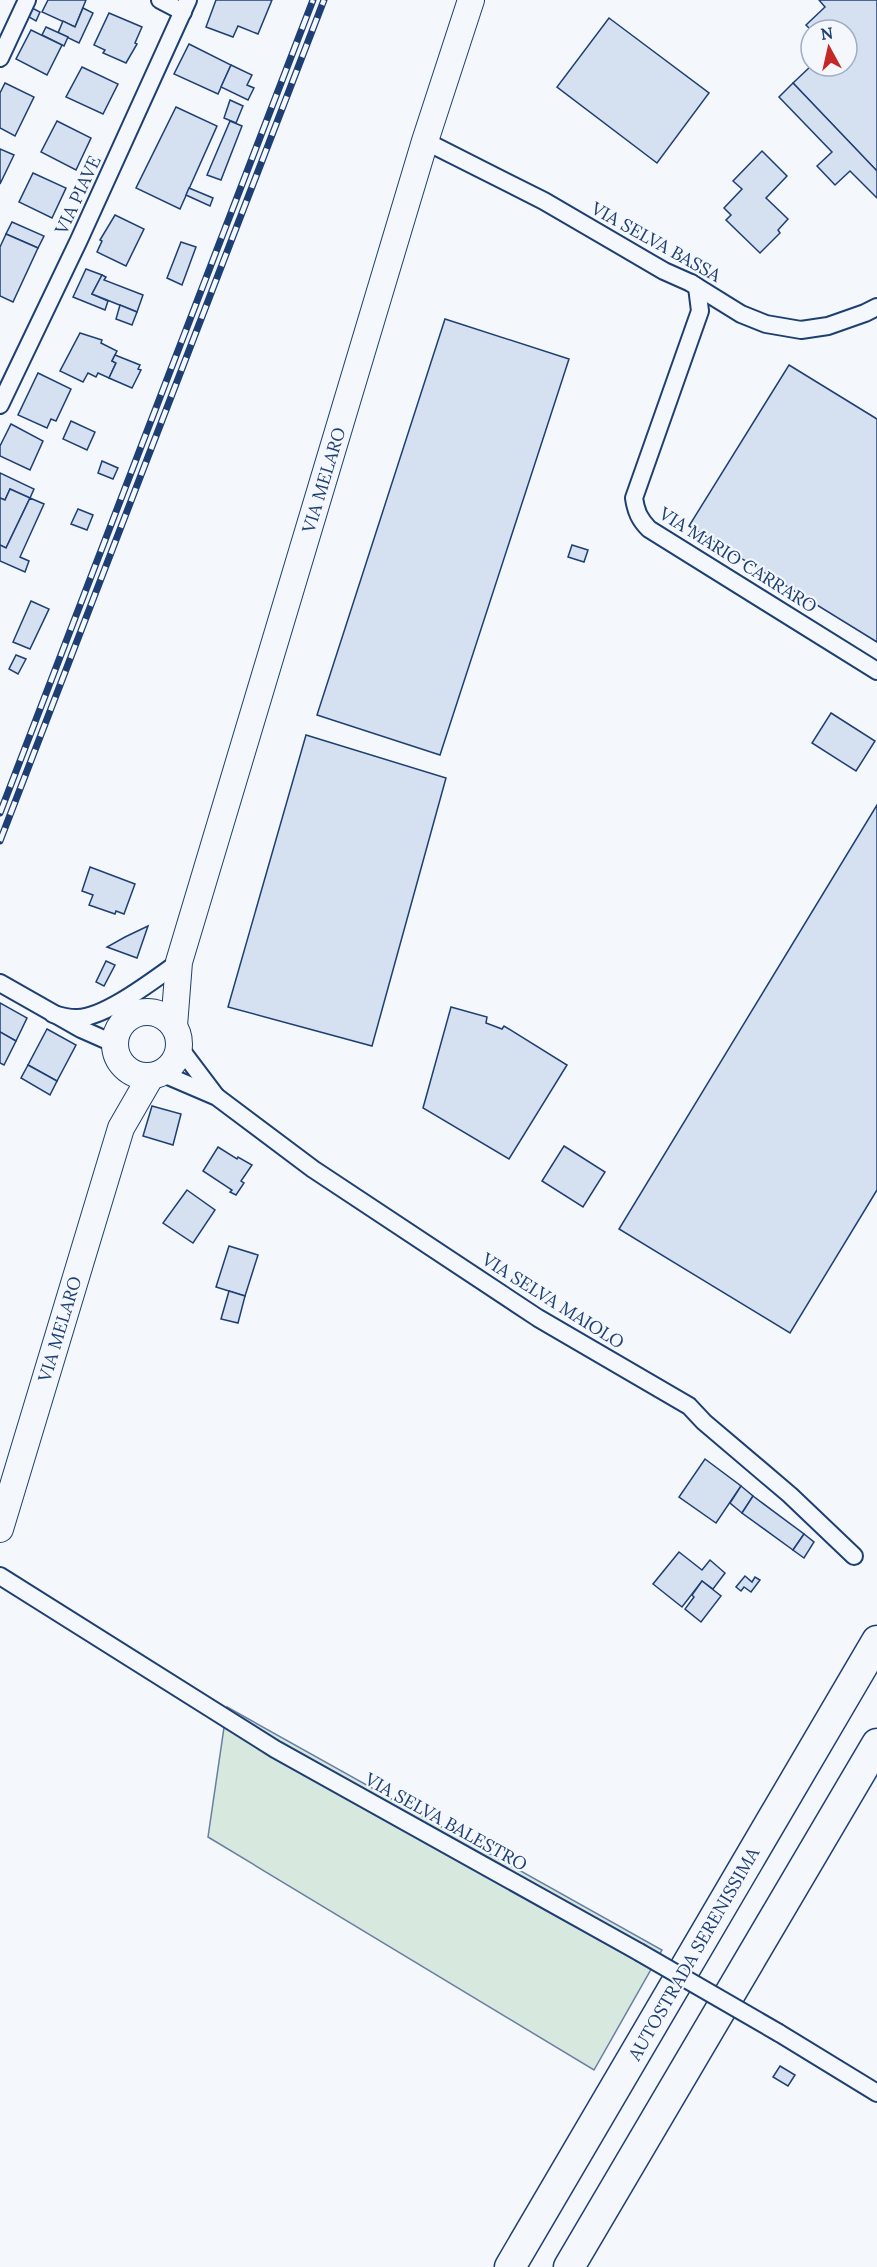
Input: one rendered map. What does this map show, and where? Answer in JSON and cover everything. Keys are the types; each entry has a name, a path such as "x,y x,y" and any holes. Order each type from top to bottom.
{"highway":[{"name":"AUTOSTRADA SERENISSIMA","path":"510,2267 877,1641"},
{"path":"569,2267 877,1744"}],"main road":[{"name":"VIA MELARO","path":"0,1529 121,1128 156,1075 173,1062 179,962 425,141 471,0"},
{"name":"VIA MELARO","path":"121,1128 124,1067 116,1053 117,1033 122,1024 158,994 179,962"},
{"path":"130,1017 139,1013 159,1014 176,1036"},
{"path":"124,1067 132,1073 156,1075"}],"street":[{"path":"0,58 27,0"},
{"path":"160,0 186,6"},
{"name":"VIA PIAVE","path":"0,405 186,6"},
{"name":"VIA SELVA BASSA","path":"425,141 544,201 664,271 691,283 741,314 766,324 801,330 828,326 877,307"},
{"name":"VIA MARIO CARRARO","path":"691,283 697,287 700,311 634,498 641,521 650,529 877,671"},
{"path":"53,1014 77,1019 102,1011 142,988 179,962"},
{"path":"0,983 53,1014 115,1044"},
{"name":"VIA SELVA MAIOLO","path":"176,1036 217,1097"},
{"name":"VIA SELVA MAIOLO","path":"156,1075 217,1097 313,1169 538,1318 689,1406 704,1422 790,1495 854,1556"},
{"name":"VIA SELVA BALESTRO","path":"0,1576 274,1749 639,1952 877,2093"}],"shaded area":[{"path":"227,1707 662,1950 594,2070 208,1837"}],"building":[{"path":"48,0 86,0 75,27 42,12"},
{"path":"216,0 272,0 258,34 238,26 233,37 206,27"},
{"path":"819,0 877,0 877,171 793,83 799,77 859,78 859,18 813,18 825,7"},
{"path":"32,8 40,12 36,21 29,17"},
{"path":"83,8 93,13 79,43 58,33 63,21 75,27"},
{"path":"109,13 142,27 135,43 137,44 126,63 103,53 105,50 94,45"},
{"path":"609,18 709,93 657,163 557,87"},
{"path":"46,27 68,37 64,46 42,35"},
{"path":"31,30 62,45 47,75 16,59"},
{"path":"189,44 231,65 218,94 174,74"},
{"path":"231,65 252,75 247,85 254,88 248,100 221,87"},
{"path":"82,67 118,84 103,114 66,97"},
{"path":"5,83 34,97 15,136 0,128 0,93"},
{"path":"793,83 877,171 877,198 850,171 835,185 817,166 832,152 779,97"},
{"path":"230,100 243,106 236,123 224,118"},
{"path":"176,107 217,126 180,209 136,188"},
{"path":"57,121 91,138 76,170 41,152"},
{"path":"230,121 242,126 221,180 207,175"},
{"path":"0,149 14,155 0,184"},
{"path":"762,151 787,176 766,198 788,219 778,230 780,233 760,253 726,220 731,215 724,208 742,189 733,181"},
{"path":"33,173 66,188 52,218 19,202"},
{"path":"189,188 213,198 210,206 186,195"},
{"path":"115,215 144,229 126,266 97,252 102,241 100,240"},
{"path":"12,222 44,236 38,248 6,234"},
{"path":"6,234 38,248 13,302 0,296 0,247"},
{"path":"181,242 196,247 182,285 167,278"},
{"path":"86,269 102,275 92,294 108,301 105,310 73,297"},
{"path":"102,275 106,277 104,280 143,295 137,312 92,294"},
{"path":"120,305 137,312 132,325 116,319"},
{"path":"445,319 569,359 440,755 317,715"},
{"path":"80,333 102,340 101,343 117,351 112,361 116,363 109,378 98,373 96,377 88,373 83,382 60,371"},
{"path":"115,355 140,365 138,369 141,370 132,388 109,378 116,363 112,361"},
{"path":"789,365 877,419 877,642 689,526"},
{"path":"38,373 71,389 56,421 51,419 47,428 18,415"},
{"path":"71,421 95,432 87,450 63,439"},
{"path":"11,424 43,441 30,470 0,456 0,446"},
{"path":"102,461 118,468 113,479 98,473"},
{"path":"0,473 34,489 30,498 10,489 5,500 0,498"},
{"path":"10,489 30,498 6,548 0,545 0,498 5,500"},
{"path":"30,498 44,504 20,557 29,561 25,572 0,561 0,545 6,548"},
{"path":"78,509 93,515 87,530 71,524"},
{"path":"572,545 588,550 584,562 568,557"},
{"path":"31,601 49,609 30,649 13,642"},
{"path":"16,655 26,659 18,674 9,669"},
{"path":"831,713 875,741 856,771 812,743"},
{"path":"306,735 446,778 372,1046 228,1007"},
{"path":"877,805 877,1190 790,1333 619,1229"},
{"path":"90,867 135,884 124,914 116,911 115,914 89,905 93,895 82,891"},
{"path":"148,926 137,958 107,947 125,937"},
{"path":"106,961 115,965 104,986 96,982"},
{"path":"0,1003 27,1018 16,1041 0,1032"},
{"path":"451,1007 487,1017 486,1023 502,1029 504,1026 567,1065 509,1159 423,1108"},
{"path":"47,1029 76,1045 57,1081 28,1065"},
{"path":"0,1032 16,1041 4,1065 0,1063"},
{"path":"28,1065 57,1081 50,1095 21,1078"},
{"path":"152,1106 181,1114 173,1145 143,1136"},
{"path":"564,1146 605,1172 583,1207 542,1181"},
{"path":"218,1147 252,1165 241,1181 244,1183 236,1195 203,1171"},
{"path":"187,1190 215,1210 193,1243 163,1223"},
{"path":"229,1246 258,1255 245,1296 216,1287"},
{"path":"229,1291 245,1296 238,1323 221,1319"},
{"path":"705,1459 741,1486 716,1523 679,1497"},
{"path":"741,1486 753,1496 742,1513 730,1503"},
{"path":"753,1496 804,1534 793,1550 742,1513"},
{"path":"804,1534 814,1542 804,1558 793,1550"},
{"path":"679,1552 702,1570 710,1560 725,1573 713,1589 702,1581 682,1607 653,1584"},
{"path":"745,1576 752,1582 755,1577 760,1580 751,1592 744,1587 741,1591 736,1587"},
{"path":"702,1581 721,1596 701,1622 685,1609"},
{"path":"780,2066 795,2075 788,2086 773,2077"}],"railway":[{"path":"0,813 313,0"},
{"path":"0,841 324,0"}]}
